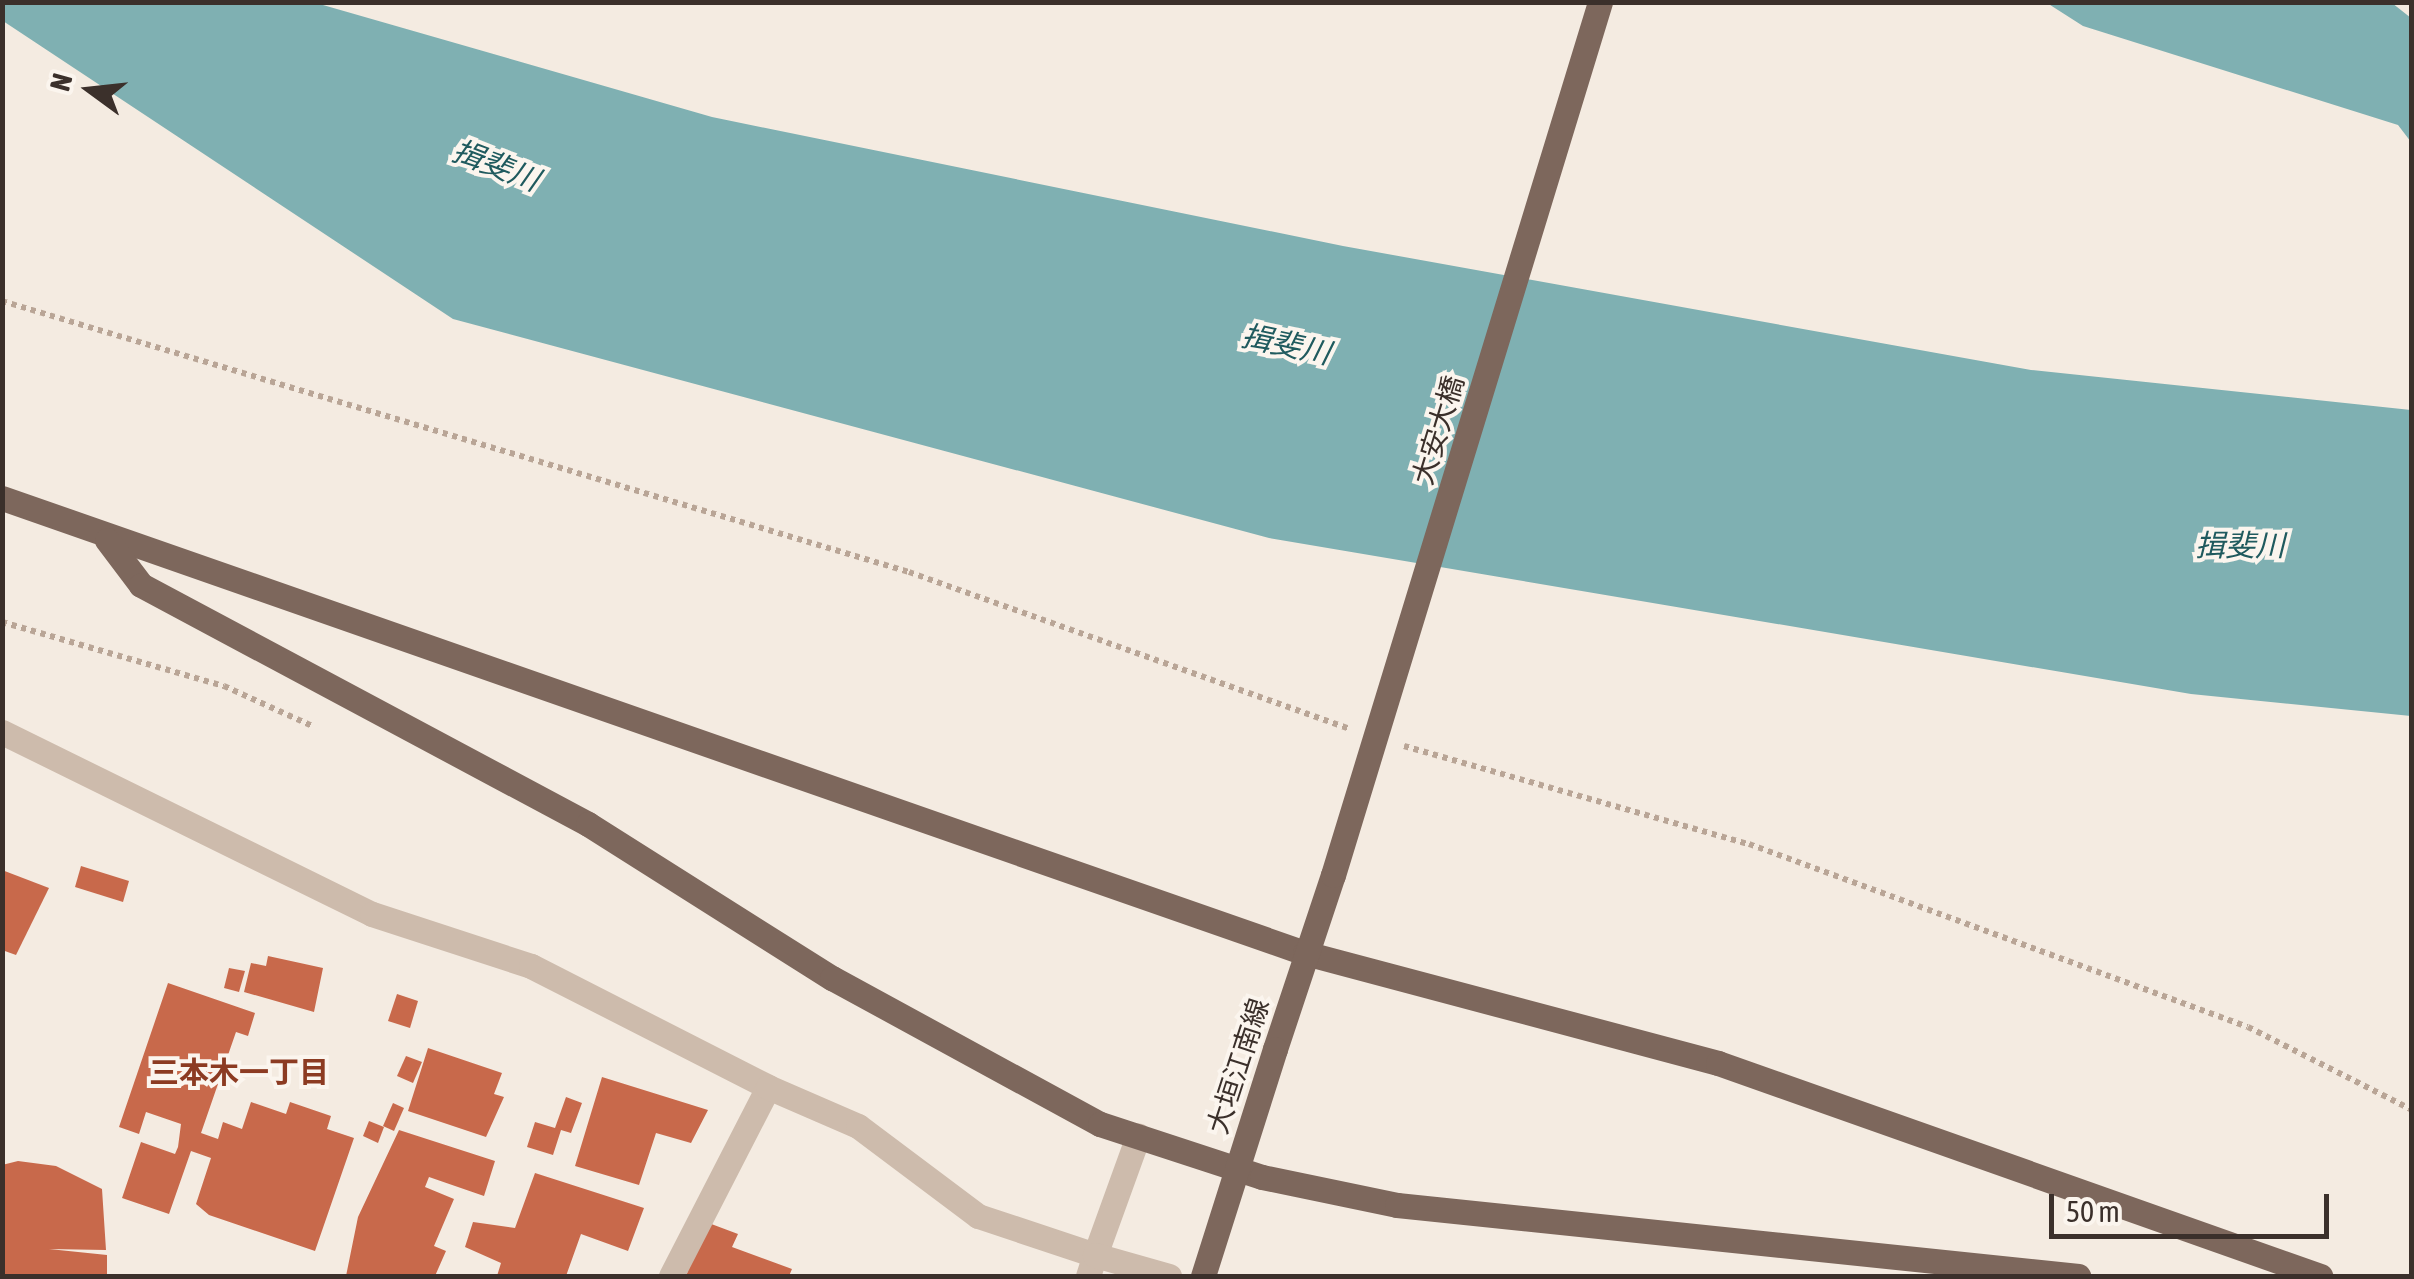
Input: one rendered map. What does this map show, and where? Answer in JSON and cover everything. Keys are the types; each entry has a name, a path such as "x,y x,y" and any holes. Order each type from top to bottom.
{"main road":[{"name":"大安大橋","path":"1333,875 1600,2"},
{"path":"2,498 106,540 1306,954 1718,1063 2320,1276"},
{"path":"106,540 141,585 588,824 960,1051 1138,1136 1262,1178 1397,1204 2078,1276"},
{"name":"大垣江南線","path":"1203,1276 1333,875"}],"street":[{"path":"2,732 372,914 531,966 768,1087 858,1126 978,1216 1092,1266 1169,1276"},
{"path":"671,1276 768,1087"},
{"path":"1092,1266 1138,1136"}],"path":[{"path":"2,301 909,572 1371,736"},
{"path":"2,622 224,686 312,726"},
{"path":"1390,742 1749,844 2248,1027 2412,1110"}],"water":[{"name":"揖斐川","path":"2,3 316,3 712,117 1343,246 2031,370 2411,410 2411,716 2191,694 1269,538 453,319 3,21"},
{"path":"2047,3 2392,3 2411,18 2411,142 2398,125 2083,26"}],"building":[{"path":"81,866 129,881 123,902 75,887"},
{"path":"2,870 49,888 16,955 2,950"},
{"path":"268,956 323,968 314,1012 244,992 251,963 266,966"},
{"path":"229,968 245,971 239,992 224,988"},
{"path":"168,983 255,1013 248,1036 236,1032 201,1133 218,1139 223,1122 242,1129 251,1102 286,1114 290,1102 331,1116 327,1129 354,1138 315,1251 209,1215 196,1204 211,1158 191,1151 169,1214 122,1198 141,1142 175,1154 178,1147 181,1124 146,1112 139,1134 119,1127"},
{"path":"397,994 418,1001 410,1028 388,1021"},
{"path":"428,1048 502,1073 494,1094 504,1097 486,1137 408,1111"},
{"path":"406,1056 422,1062 413,1083 397,1076"},
{"path":"602,1077 708,1110 691,1143 656,1133 639,1185 575,1166"},
{"path":"566,1097 582,1103 571,1133 561,1130 553,1155 527,1147 535,1122 555,1128"},
{"path":"393,1103 404,1108 394,1131 383,1126"},
{"path":"369,1121 384,1127 378,1143 363,1136"},
{"path":"399,1130 495,1161 484,1196 429,1177 425,1187 454,1199 434,1246 446,1251 435,1276 346,1276 358,1217"},
{"path":"18,1161 56,1166 102,1189 106,1250 49,1249 107,1255 107,1276 2,1276 2,1165"},
{"path":"535,1173 644,1208 628,1251 581,1234 566,1276 497,1276 501,1263 465,1247 473,1222 515,1228"},
{"path":"706,1222 738,1234 732,1247 792,1269 789,1276 686,1276"}],"district":[{"name":"三本木一丁目","path":"239,1072"}]}
